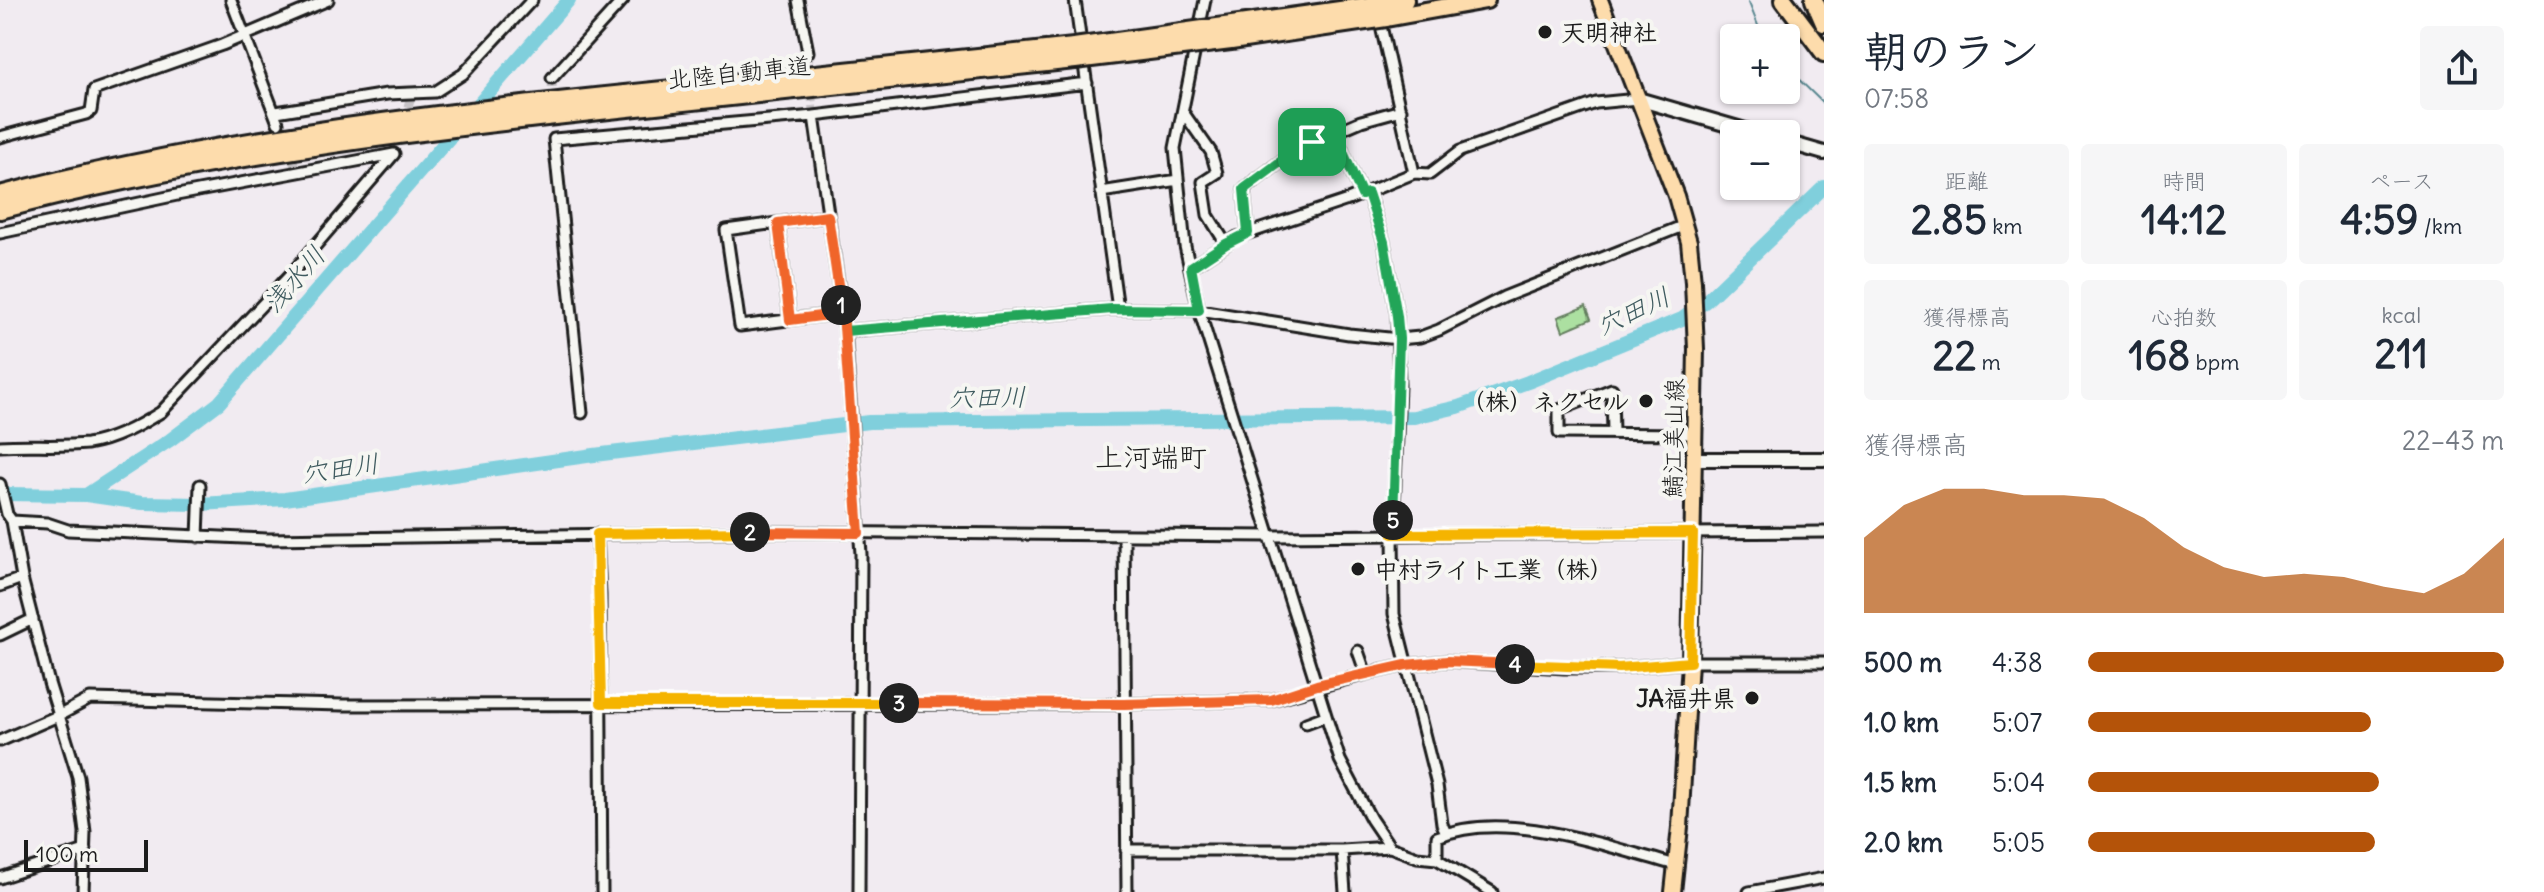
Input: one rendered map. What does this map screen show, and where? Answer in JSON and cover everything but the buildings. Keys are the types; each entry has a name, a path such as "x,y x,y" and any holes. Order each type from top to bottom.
{"highway":[{"name":"北陸自動車道","path":"0,195 190,153 425,116 1231,41 1405,0"},
{"name":"北陸自動車道","path":"1381,7 1464,4 1486,0"},
{"path":"1464,4 1501,0"},
{"path":"1784,0 1824,53"},
{"path":"1814,0 1824,23"},
{"name":"北陸自動車道","path":"0,210 180,169 414,131 1074,54"}],"main road":[{"name":"鯖江美山線","path":"1600,0 1685,225 1693,282 1696,349 1690,662 1673,892"}],"street":[{"path":"231,0 277,118 387,94 435,92 463,74 532,0"},
{"path":"0,137 86,114 91,111 94,90 245,35 328,0"},
{"path":"552,78 623,0"},
{"path":"798,0 808,52"},
{"path":"1075,0 1118,309"},
{"path":"1205,0 1175,148 1185,246 1199,310 1340,760 1371,819 1390,847"},
{"path":"1381,7 1414,173"},
{"path":"582,413 554,139 814,121 1087,83"},
{"path":"1191,267 1248,233 1365,194 1414,173 1430,174 1460,151 1596,103 1638,99 1720,123"},
{"path":"1248,233 1244,189 1291,154 1361,121 1401,110"},
{"path":"1183,112 1211,152 1217,173 1203,182 1208,215 1226,244"},
{"path":"814,121 845,331 859,533 859,892"},
{"path":"1335,134 1365,194 1384,242 1397,316 1399,386 1392,598 1446,833"},
{"path":"1800,146 1824,153"},
{"path":"0,233 296,169 394,154 292,273 161,412 138,427 102,441 0,446"},
{"path":"1101,192 1178,180"},
{"path":"828,216 726,230 740,326 843,313"},
{"path":"778,223 790,320"},
{"path":"845,331 1118,309 1199,310 1305,328 1399,339 1420,337 1504,297 1685,225"},
{"path":"1613,433 1612,389 1559,410 1559,433 1694,434"},
{"path":"1695,459 1824,459"},
{"path":"0,484 49,683 78,777 85,850 83,892"},
{"path":"198,535 200,485"},
{"path":"9,517 68,530 267,539 597,534 1271,536 1824,532"},
{"path":"597,534 602,892"},
{"path":"1124,535 1127,892"},
{"path":"0,586 22,578"},
{"path":"0,635 33,619"},
{"path":"1358,651 1366,674"},
{"path":"0,741 90,699 343,705 1124,704 1271,700 1317,685 1406,665 1447,661 1564,668 1619,668 1690,662 1824,662"},
{"path":"1306,723 1325,716"},
{"path":"1437,859 1437,837 1470,828 1530,830 1676,865"},
{"path":"1126,850 1342,850 1390,847 1417,857 1437,859 1492,892"},
{"path":"0,878 85,850"},
{"path":"1342,850 1345,892"},
{"path":"1749,892 1824,878"}],"green space":[{"path":"1586,306 1591,319 1563,331 1558,317"}],"waterway":[{"name":"浅水川","path":"86,495 170,440 219,403 569,0"},
{"path":"1749,3 1757,24"},
{"path":"1800,81 1824,104"},
{"name":"穴田川","path":"0,494 86,495 142,503 200,504 285,499 594,455 869,422 1414,417 1458,407 1528,382 1682,319 1706,301 1824,187"}],"tunnel":[{"path":"808,52 814,123"},
{"path":"552,78 554,139"},
{"path":"404,120 412,93"},
{"path":"278,123 295,166"}],"place":[{"name":"天明神社","path":"1545,32"},
{"name":"（株）ネクセル","path":"1646,401"},
{"name":"中村ライト工業（株）","path":"1358,569"},
{"name":"JA福井県","path":"1752,698"}],"district":[{"name":"上河端町","path":"1151,457"}],"route":[{"path":"1312,142 1244,189 1248,233 1191,267 1199,310 1112,309 845,331 843,313 838,289 828,216 778,223 790,320 843,313 859,533 597,534 600,545 601,703 1124,704 1271,700 1317,685 1406,665 1447,661 1564,668 1619,668 1690,662 1693,533 1393,534 1399,339 1384,242 1368,193 1362,195 1335,134 1312,142"}]}
